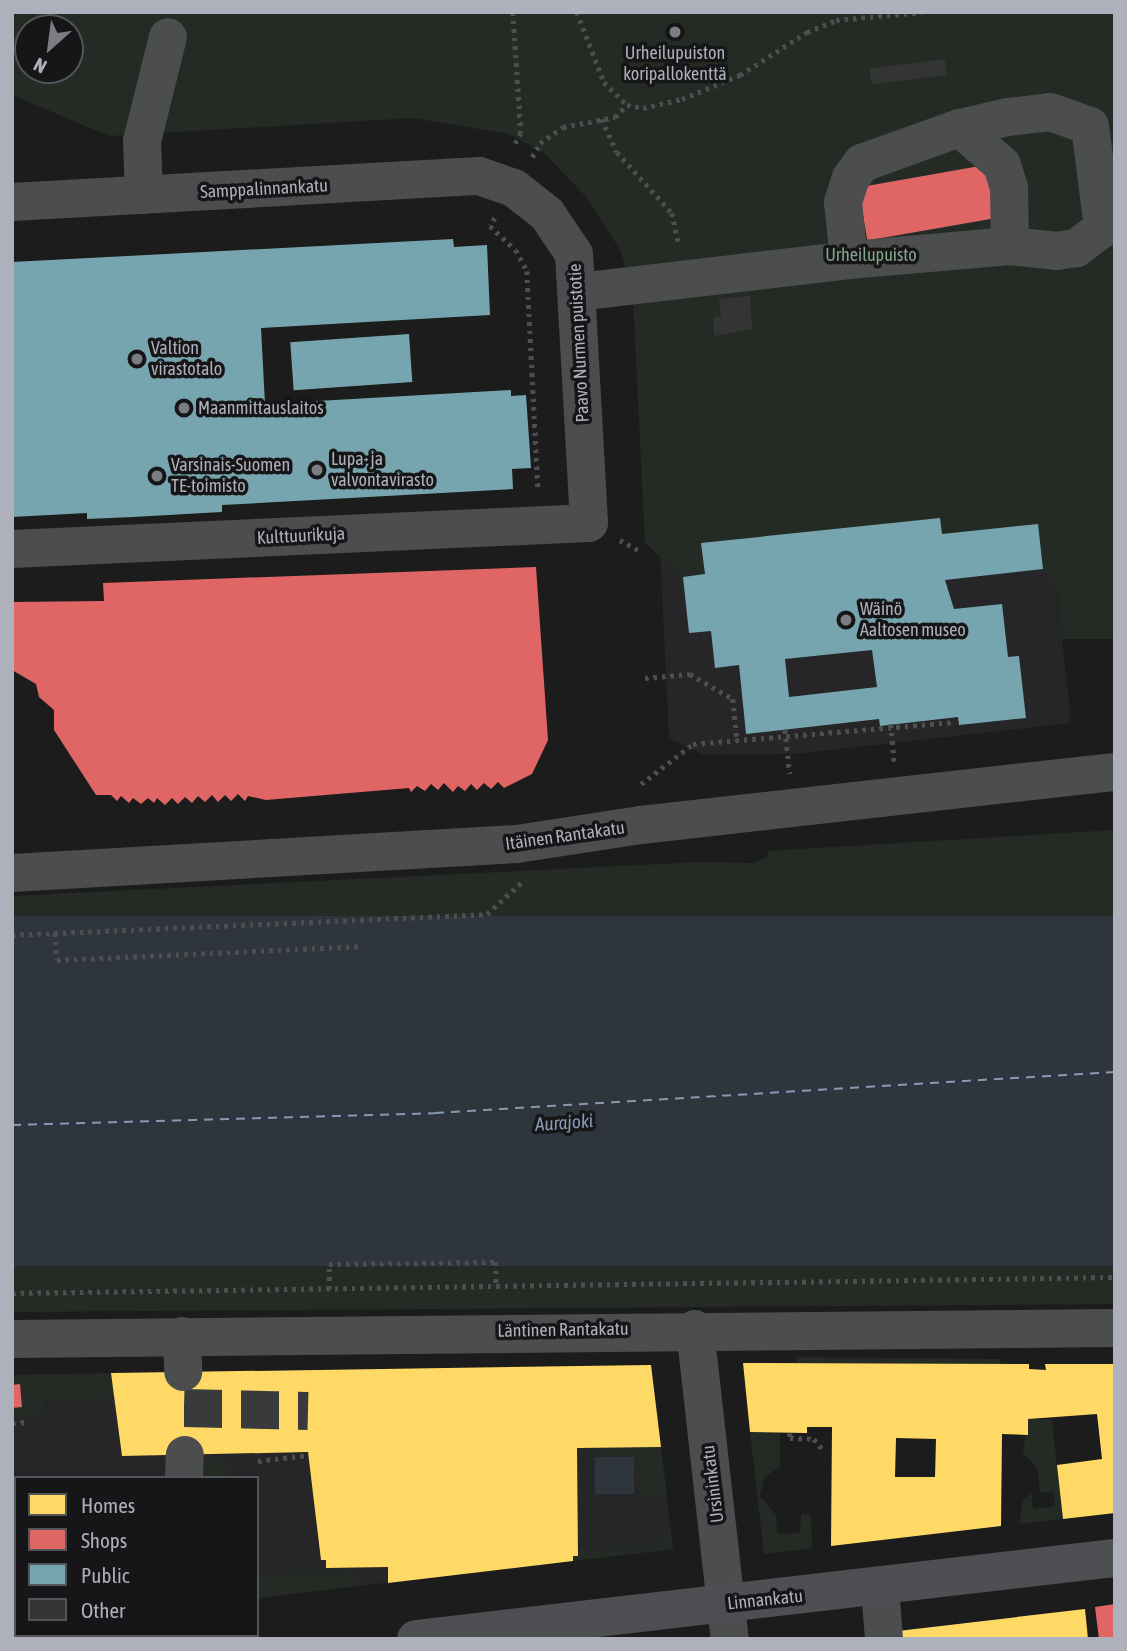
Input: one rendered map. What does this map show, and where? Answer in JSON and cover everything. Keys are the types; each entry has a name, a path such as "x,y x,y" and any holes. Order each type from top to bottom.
{"main road":[{"name":"Linnankatu","path":"416,1639 727,1621 880,1587 1115,1558"}],"street":[{"path":"144,195 142,141 168,37"},
{"path":"578,292 683,282 849,260 1010,246 1058,251 1076,248 1102,228 1090,126 1050,112 960,128 862,163 851,178 844,202 849,260"},
{"path":"960,128 1002,165 1009,188 1010,246"},
{"name":"Samppalinnankatu","path":"12,201 479,176 514,188"},
{"name":"Paavo Nurmen puistotie","path":"514,188 564,235 574,254 589,523"},
{"name":"Kulttuurikuja","path":"12,549 589,523"},
{"name":"Itäinen Rantakatu","path":"12,873 517,844 641,825 1115,772"},
{"name":"Läntinen Rantakatu","path":"12,1339 182,1354 695,1329 1115,1328"},
{"name":"Ursininkatu","path":"695,1329 727,1621"},
{"path":"880,1587 884,1639"}],"path":[{"path":"513,12 521,133 514,147"},
{"path":"577,12 604,82 627,105 643,107 682,99 728,80 807,32 836,20 923,12"},
{"path":"836,20 844,12"},
{"path":"536,151 563,127 615,117 627,105"},
{"path":"602,119 617,152 672,214 683,282"},
{"path":"490,226 516,250 527,271 538,491 527,496"},
{"path":"645,678 690,674 733,699 737,739"},
{"path":"641,784 693,744 785,732 955,722"},
{"path":"891,727 894,768"},
{"path":"785,732 790,777"},
{"path":"12,935 487,914 533,871"},
{"path":"55,933 57,960 362,946"},
{"path":"329,1289 329,1265 496,1262 496,1287"},
{"path":"12,1293 1115,1277"},
{"path":"12,1423 29,1422"},
{"path":"790,1433 790,1438 814,1439 823,1451"},
{"path":"258,1461 309,1455"}],"shaded area":[{"name":"Wäinö Aaltosen museo","path":"1048,507 1071,723 794,754 704,755 669,738 660,550"},
{"path":"651,1365 673,1549 259,1598 259,1476 14,1476 14,1628 12,1375"}],"green space":[{"name":"Urheilupuisto","path":"12,12 1115,12 1115,639 1062,639 1057,589 1043,569 1037,524 942,534 701,546 705,574 683,577 645,543 633,299 621,251 587,198 546,155 509,134 413,118 109,136 12,95"},
{"path":"1115,830 1115,1304 12,1312 12,896 701,862 754,863 768,857 768,851"},
{"path":"797,1357 1000,1359 1001,1364 797,1363"},
{"path":"111,1373 115,1398 43,1399 44,1415 12,1419 12,1408 22,1407 20,1384 12,1385 12,1375"},
{"path":"1028,1419 1052,1420 1063,1519 1019,1524 1023,1500 1032,1493 1033,1509 1055,1506 1054,1491 1040,1493 1037,1468 1023,1453"},
{"path":"750,1432 780,1433 780,1466 764,1478 760,1496 776,1515 777,1534 800,1533 801,1514 811,1515 812,1548 764,1554"},
{"path":"661,1447 667,1495 639,1495 638,1454 595,1455 595,1448"},
{"path":"229,1457 230,1476 203,1476 202,1458"},
{"path":"671,1534 673,1549 573,1561 578,1549 663,1547 663,1535"},
{"path":"358,1571 358,1586 259,1598 259,1573"}],"water":[{"name":"Aurajoki","path":"12,916 1115,916 1115,1266 12,1266"},
{"path":"595,1457 634,1457 634,1494 595,1494"}],"building: Homes":[{"path":"743,1363 1029,1364 1029,1369 1046,1370 1045,1364 1115,1364 1115,1513 1063,1519 1057,1465 1102,1459 1097,1414 1028,1419 1028,1435 1002,1434 1001,1526 831,1546 832,1427 807,1427 807,1433 750,1432","holes":["896,1438 936,1439 935,1477 895,1477"]},
{"path":"651,1365 661,1447 577,1448 578,1556 573,1556 573,1561 388,1583 388,1567 326,1568 326,1560 321,1560 308,1452 122,1456 111,1373"},
{"path":"1085,1609 1088,1639 899,1639 898,1631"}],"building: Shops":[{"path":"991,164 1000,217 867,241 858,187"},
{"path":"536,567 548,740 532,774 504,788 498,782 491,789 484,783 477,790 471,784 465,791 458,786 453,792 444,783 438,790 431,784 425,791 417,786 411,792 409,788 266,800 248,796 245,801 238,794 231,801 225,795 218,802 212,795 205,802 198,796 192,803 185,797 178,804 172,798 165,805 157,798 154,803 148,798 141,804 133,798 129,803 121,796 117,801 111,795 96,795 54,730 54,710 39,697 36,684 12,670 12,602 104,601 103,583"},
{"path":"20,1384 22,1407 12,1408 12,1385"},
{"path":"1115,1604 1115,1639 1099,1639 1095,1607"}],"building: Public":[{"name":"Valtion virastotalo","path":"453,239 454,247 487,245 490,315 261,328 265,404 511,390 511,396 526,395 531,468 512,469 513,489 222,505 222,512 133,517 87,519 87,513 12,517 12,262"},
{"path":"409,334 412,382 294,390 290,342"},
{"name":"Wäinö Aaltosen museo","path":"940,518 942,534 1038,524 1043,569 945,580 954,609 1002,604 1008,657 1019,656 1026,718 959,725 958,717 880,726 879,719 746,734 739,665 715,668 711,631 689,633 683,577 705,574 701,543","holes":["872,650 877,687 789,697 785,659"]}],"building: Other":[{"path":"945,59 947,75 872,84 870,68"},
{"path":"750,296 752,329 714,336 713,317 721,317 719,299"}],"ferry route":[{"path":"12,1125 435,1113 1115,1072"}],"tunnel":[{"path":"184,1408 308,1411"}],"place":[{"name":"Urheilupuiston koripallokenttä","path":"675,32"},
{"name":"Valtion virastotalo","path":"137,359"},
{"name":"Maanmittauslaitos","path":"184,408"},
{"name":"Lupa- ja valvontavirasto","path":"317,470"},
{"name":"Varsinais-Suomen TE-toimisto","path":"157,476"},
{"name":"Wäinö Aaltosen museo","path":"846,620"}]}
